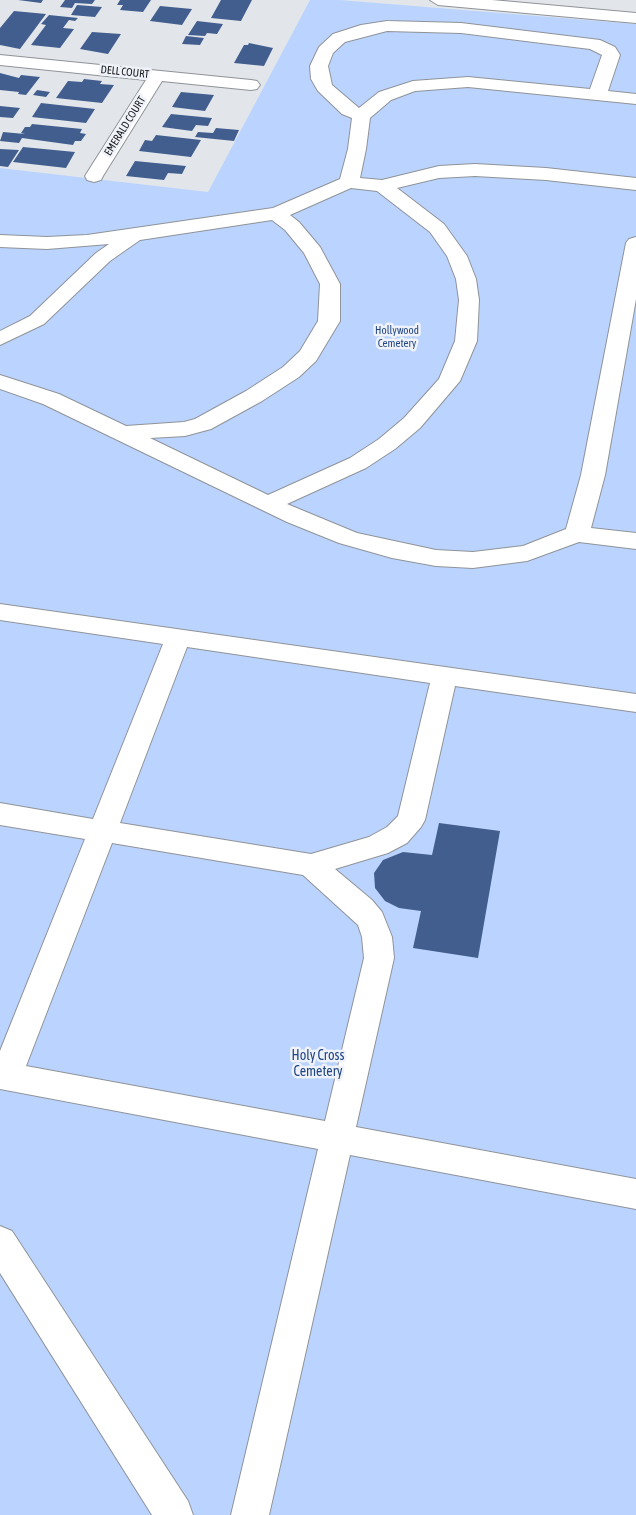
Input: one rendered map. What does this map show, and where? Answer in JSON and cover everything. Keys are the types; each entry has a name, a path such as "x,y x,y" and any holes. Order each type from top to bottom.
{"street":[{"path":"438,0 636,18"},
{"path":"361,116 334,99 324,88 320,79 319,66 325,51 339,38 367,29 387,26 461,28 594,44 609,51 611,55 599,87 599,94"},
{"name":"DELL COURT","path":"0,60 251,85"},
{"name":"EMERALD COURT","path":"94,176 157,76"},
{"path":"349,182 357,149 361,116 385,96 412,86 430,83 486,83 636,99"},
{"path":"0,241 71,242 134,235 249,216 276,214 349,182 382,186 439,172 475,170 546,174 636,184"},
{"path":"268,503 358,463 406,428 449,381 466,341 469,300 466,278 457,256 437,228 411,206 382,186"},
{"path":"125,433 185,429 203,424 254,396 291,372 308,356 320,340 329,321 330,284 322,265 313,251 292,226 276,214"},
{"path":"0,340 38,320 77,284 93,266 134,235"},
{"path":"71,242 82,246 92,255 93,266"},
{"path":"578,534 593,475 636,243"},
{"path":"0,382 51,399 125,433 295,517 348,538 392,550 443,559 474,560 527,553 578,534 636,541"},
{"path":"193,468 190,454 192,443 203,424"},
{"path":"0,612 445,674 636,703"},
{"path":"178,638 3,1075 636,1194"},
{"path":"0,814 311,865 378,845 397,835 411,820 445,674"},
{"path":"250,1515 379,958 377,936 371,920 361,908 311,865"},
{"path":"0,1242 174,1515"}],"green space":[{"name":"Holy Cross Cemetery","path":"310,0 340,0 636,24 636,1515 0,1515 0,168 208,192"}],"building":[{"path":"18,0 43,0 41,3"},
{"path":"65,0 95,0 92,4 75,3 72,8 60,7"},
{"path":"120,0 151,0 143,12 120,10 123,5 117,5"},
{"path":"221,0 252,0 241,21 211,18"},
{"path":"77,5 102,7 95,17 71,15"},
{"path":"160,6 192,9 182,25 150,21"},
{"path":"14,11 46,14 20,49 0,45 0,28"},
{"path":"49,15 78,18 75,21 69,20 63,28 74,29 60,48 31,45 46,25 41,24"},
{"path":"197,21 223,24 217,34 207,33 205,36 188,35"},
{"path":"92,32 121,34 108,54 80,49"},
{"path":"186,36 204,38 200,45 182,44"},
{"path":"249,43 273,48 264,66 234,63 244,45"},
{"path":"0,73 19,78 21,75 40,77 26,95 18,94 19,92 0,90"},
{"path":"84,79 102,81 100,84 114,85 102,103 56,98 68,81 82,82"},
{"path":"37,90 50,92 46,97 33,95"},
{"path":"181,92 214,95 205,111 172,107"},
{"path":"41,103 95,109 86,123 32,117"},
{"path":"0,106 20,108 13,118 0,117"},
{"path":"171,114 212,118 208,126 196,125 192,131 162,127"},
{"path":"32,124 82,129 80,133 86,134 81,141 75,141 73,145 22,138 19,143 0,141 3,132 25,134 21,133 25,127 30,127"},
{"path":"216,128 239,130 234,141 195,137 198,132 213,133"},
{"path":"156,135 201,140 191,157 139,151 145,140 152,141"},
{"path":"23,147 75,152 66,168 13,162"},
{"path":"0,149 19,150 8,167 0,166"},
{"path":"135,161 186,166 182,174 168,173 164,180 126,176"},
{"path":"439,823 500,831 478,958 413,948 421,911 399,908 385,901 375,888 374,873 383,860 403,852 432,855"}],"park label":[{"name":"Hollywood Cemetery","path":"397,337"}]}
